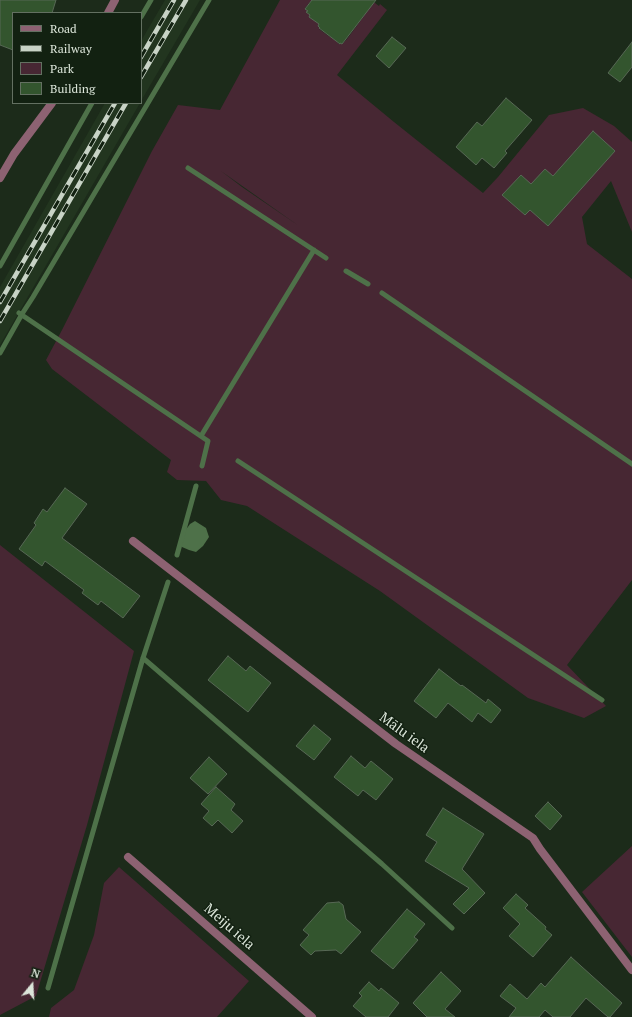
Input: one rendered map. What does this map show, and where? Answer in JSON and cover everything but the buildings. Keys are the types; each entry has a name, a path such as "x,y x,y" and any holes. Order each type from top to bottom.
{"street":[{"path":"109,12 115,0"},
{"path":"0,178 14,154 51,104"},
{"name":"Mālu iela","path":"133,541 396,744 533,838 632,970"},
{"name":"Meiju iela","path":"128,857 312,1017"}],"shaded area":[{"path":"165,0 200,0 142,99 142,39"},
{"path":"104,104 139,104 0,345 0,287"},
{"path":"195,521 206,528 209,537 203,546 196,552 182,547 179,539 190,524"}],"green space":[{"path":"280,0 312,0 305,8 308,11 306,12 322,21 318,26 320,28 319,29 330,37 331,36 339,44 342,44 364,16 354,8 371,0 379,6 380,4 387,10 337,75 483,193 549,115 583,108 614,126 632,142 632,232 611,181 582,217 587,244 632,279 632,580 567,665 606,706 584,718 528,698 380,591 247,506 221,500 206,481 177,480 167,472 171,460 52,369 46,360 152,151 178,105 220,110","holes":["221,171 299,226 242,187"]},
{"path":"0,545 134,651 87,825 36,996 0,1015"},
{"path":"632,846 632,957 582,892"},
{"path":"119,867 249,981 217,1017 49,1017 51,1008 74,990 94,935 104,883"}],"waterway":[{"path":"142,15 151,0"},
{"path":"0,353 209,0"},
{"path":"0,266 91,104"},
{"path":"188,168 326,258"},
{"path":"201,436 314,250"},
{"path":"346,271 368,284"},
{"path":"382,293 632,464"},
{"path":"19,313 208,441 202,466"},
{"path":"238,461 602,700"},
{"path":"177,555 196,486"},
{"path":"48,988 143,658 168,582"},
{"path":"143,658 382,864 452,928"}],"railway":[{"path":"142,55 174,0"},
{"path":"142,75 186,0"},
{"path":"0,302 114,104"},
{"path":"0,321 125,104"}]}
